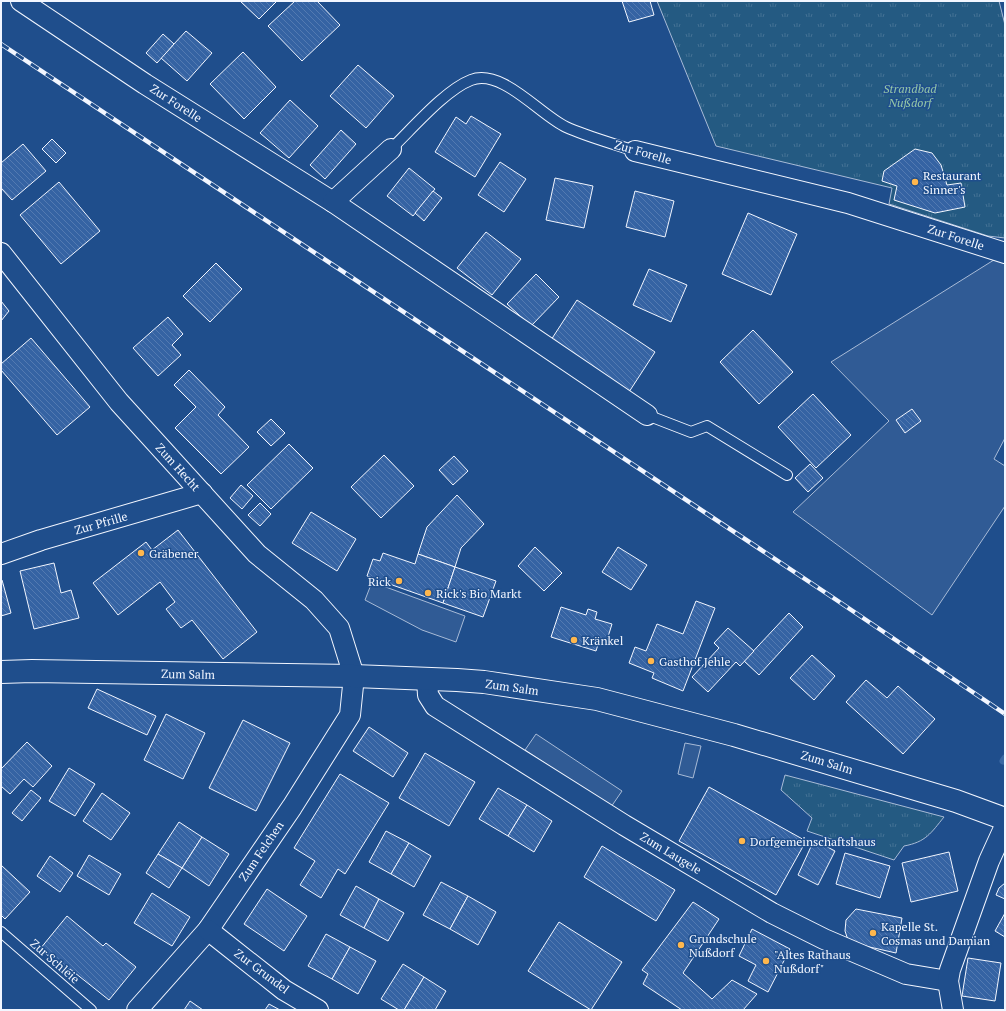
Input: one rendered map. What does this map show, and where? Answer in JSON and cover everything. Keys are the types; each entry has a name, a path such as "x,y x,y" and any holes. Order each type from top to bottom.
{"street":[{"name":"Zur Forelle","path":"21,1 145,84 333,202 647,415"},
{"name":"Zur Forelle","path":"333,202 391,149"},
{"name":"Zur Forelle","path":"635,151 848,203 1005,253"},
{"name":"Zum Hecht","path":"1,253 119,402 257,554 314,600 339,628 354,676"},
{"name":"Zur Pfrille","path":"1,554 41,540 202,493"},
{"name":"Zum Salm","path":"1,672 32,671 354,676 484,682 597,699 734,735 956,801 1005,820"},
{"name":"Zum Felchen","path":"137,1010 208,930 292,807 350,715 354,676"},
{"name":"Zum Laugele","path":"427,679 428,695 436,706 624,825 772,913 824,939 906,974 948,981"},
{"path":"953,1010 948,981 970,910 989,861 1005,826"},
{"name":"Zur Grundel","path":"208,930 284,990 318,1010"}],"lane":[{"name":"Zur Forelle","path":"391,149 457,88 472,80 487,79 510,88 565,126 635,151"},
{"name":"Zur Forelle","path":"647,415 691,432 707,426 787,475"},
{"name":"Zur Schleie","path":"1,932 91,1010"}],"green space":[{"name":"Strandbad Nußdorf","path":"657,1 999,1 1005,25 1005,238 988,236 889,204 892,188 716,146"},
{"path":"785,775 944,817 923,839 904,846 894,860 807,831 812,818 781,790"}],"shaded area":[{"path":"997,258 1005,261 1005,438 994,459 1005,466 1005,506 932,615 793,512 889,421 831,362"},
{"path":"372,582 465,616 456,642 422,630 365,600"},
{"path":"536,734 622,791 611,807 525,750"},
{"path":"685,743 701,746 693,778 678,774"}],"building":[{"path":"240,1 277,1 259,19"},
{"path":"295,1 317,1 340,25 302,61 268,26"},
{"path":"622,1 650,1 654,15 629,22"},
{"path":"186,31 212,53 187,81 161,58"},
{"path":"163,34 174,44 157,63 146,53"},
{"path":"243,52 276,87 244,119 210,84"},
{"path":"358,65 394,96 366,128 330,96"},
{"path":"290,100 318,126 289,158 260,133"},
{"path":"471,116 501,134 475,177 435,152 456,117 466,124"},
{"path":"341,130 356,144 325,179 310,165"},
{"path":"52,139 66,153 56,163 42,149"},
{"path":"23,144 46,171 12,200 1,188 1,163"},
{"name":"Restaurant Sinner's","path":"915,149 932,153 941,165 947,185 961,183 965,207 935,213 894,200 897,186 882,181 884,171"},
{"path":"500,162 526,179 504,212 478,195"},
{"path":"409,168 435,189 413,216 387,196"},
{"path":"555,178 593,186 584,228 546,220"},
{"path":"59,182 100,231 61,264 20,215"},
{"path":"433,191 442,198 424,221 415,213"},
{"path":"635,191 674,201 665,237 626,227"},
{"path":"748,213 797,234 771,295 722,274"},
{"path":"486,232 521,259 492,295 457,268"},
{"path":"216,263 242,289 210,322 183,296"},
{"path":"649,269 687,285 671,322 633,305"},
{"path":"536,274 559,297 531,326 507,304"},
{"path":"577,300 655,352 629,392 551,340"},
{"path":"1,301 9,311 1,321"},
{"path":"168,317 183,334 172,345 181,355 158,376 133,348"},
{"path":"753,330 793,372 759,404 720,362"},
{"path":"31,338 90,407 57,435 1,370 1,364"},
{"path":"189,370 225,407 218,415 249,447 221,474 175,428 196,407 174,385"},
{"path":"813,394 851,435 816,468 778,427"},
{"path":"912,409 921,421 905,433 896,420"},
{"path":"271,419 285,433 271,446 257,432"},
{"path":"289,444 313,468 271,509 247,485"},
{"path":"384,455 414,486 381,518 351,487"},
{"path":"454,456 468,471 453,485 439,470"},
{"path":"810,464 823,478 808,492 795,478"},
{"path":"241,485 253,496 242,509 230,498"},
{"path":"457,495 484,524 461,548 455,567 418,554 427,527"},
{"path":"260,503 271,514 260,526 248,515"},
{"path":"311,512 356,539 337,571 292,543"},
{"path":"178,530 257,632 223,659 192,620 181,628 166,609 175,602 160,582 118,615 93,583 146,542 152,550"},
{"path":"535,547 562,573 544,591 518,566"},
{"path":"618,547 647,565 631,590 602,572"},
{"path":"383,553 415,564 418,554 455,567 443,603 367,576 373,559 380,561"},
{"path":"54,563 61,593 71,590 79,618 34,629 20,571"},
{"path":"455,567 496,581 483,617 443,603"},
{"path":"2,580 11,613 1,616 1,581"},
{"path":"696,601 715,608 683,691 652,678 654,673 629,663 635,647 646,651 657,624 683,634"},
{"path":"561,607 586,615 588,609 597,612 595,619 612,624 607,640 600,638 596,651 551,637"},
{"path":"789,613 803,627 759,675 744,661"},
{"path":"728,628 754,651 740,666 736,662 708,692 692,677 719,648 714,643"},
{"path":"812,655 835,676 814,700 790,678"},
{"path":"866,680 887,698 898,686 935,719 903,754 846,702"},
{"path":"97,689 156,716 147,735 88,708"},
{"path":"166,714 205,733 183,779 144,760"},
{"path":"243,720 290,743 256,811 209,788"},
{"path":"369,727 408,753 393,777 353,751"},
{"path":"27,742 52,766 33,787 24,779 10,794 1,786 1,769"},
{"path":"425,753 475,782 449,826 399,798"},
{"path":"69,768 95,784 75,816 49,801"},
{"path":"340,774 389,803 345,874 338,869 321,898 300,885 315,861 294,848"},
{"name":"Dorfgemeinschaftshaus","path":"709,787 806,841 776,895 679,841"},
{"path":"498,788 527,805 508,836 479,819"},
{"path":"31,790 41,798 22,821 12,813"},
{"path":"102,793 130,813 111,840 83,821"},
{"path":"527,805 552,821 534,852 508,836"},
{"path":"179,822 202,837 182,868 158,854"},
{"path":"386,831 409,843 391,874 369,862"},
{"path":"202,837 229,854 209,886 182,868"},
{"path":"814,840 835,851 818,885 798,875"},
{"path":"409,843 431,856 414,887 391,874"},
{"path":"602,846 675,890 656,921 584,877"},
{"path":"949,852 958,891 911,902 902,863"},
{"path":"845,853 890,866 880,898 836,884"},
{"path":"158,854 182,868 169,888 146,873"},
{"path":"89,855 121,874 109,895 77,876"},
{"path":"50,856 73,873 60,892 37,876"},
{"path":"1,865 30,892 5,919 1,915"},
{"path":"441,882 468,896 450,929 423,915"},
{"path":"1005,883 1005,899 996,895 999,888"},
{"path":"356,886 379,899 364,928 340,915"},
{"path":"267,889 307,916 284,951 244,924"},
{"path":"152,893 190,917 172,946 134,923"},
{"path":"468,896 496,912 478,945 450,929"},
{"path":"379,899 404,913 388,941 364,928"},
{"name":"Grundschule Nußdorf","path":"693,902 719,919 683,973 712,999 732,980 757,994 743,1010 682,1010 643,984 648,974 642,970"},
{"name":"Kapelle St. Cosmas und Damian","path":"856,909 902,918 896,953 852,943 847,937 845,931 846,920"},
{"path":"1005,913 1005,937 995,931"},
{"path":"67,916 103,946 106,943 136,967 109,1000 70,969 68,972 40,949"},
{"path":"559,922 622,962 591,1010 528,971"},
{"name":"\"Altes Rathaus Nußdorf\"","path":"752,929 790,949 768,992 748,981 756,965 739,956"},
{"path":"326,934 350,947 332,979 308,966"},
{"path":"350,947 376,961 358,994 332,979"},
{"path":"968,958 1001,963 995,1001 962,996"},
{"path":"403,964 424,977 404,1010 399,1010 381,999"},
{"path":"424,977 446,991 435,1010 404,1010"},
{"path":"190,1001 203,1010 184,1010"},
{"path":"269,1004 280,1010 265,1010"}],"railway":[{"path":"1,44 835,599 1005,714"}],"place":[{"name":"Restaurant Sinner's","path":"915,182"},
{"name":"Gräbener","path":"141,553"},
{"name":"Rick","path":"399,581"},
{"name":"Rick's Bio Markt","path":"428,593"},
{"name":"Kränkel","path":"574,640"},
{"name":"Gasthof Jehle","path":"651,661"},
{"name":"Dorfgemeinschaftshaus","path":"742,841"},
{"name":"Kapelle St. Cosmas und Damian","path":"873,933"},
{"name":"Grundschule Nußdorf","path":"681,945"},
{"name":"\"Altes Rathaus Nußdorf\"","path":"766,961"}]}
